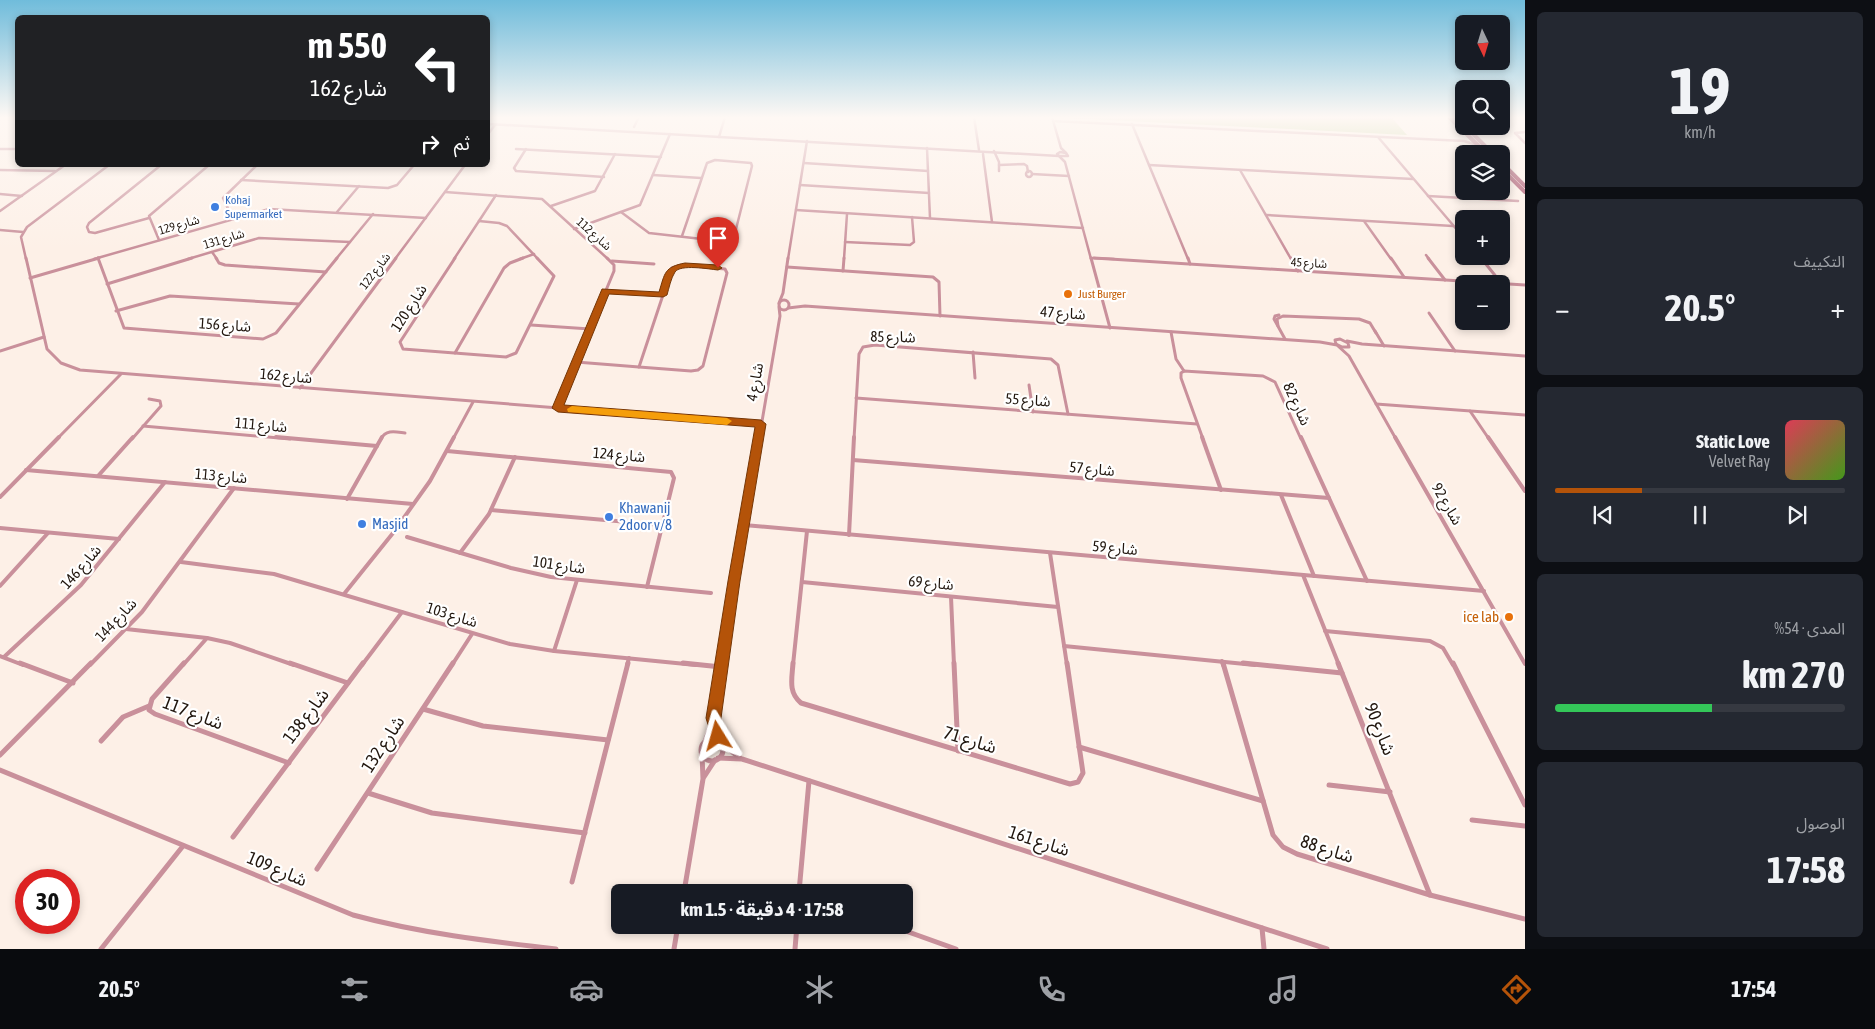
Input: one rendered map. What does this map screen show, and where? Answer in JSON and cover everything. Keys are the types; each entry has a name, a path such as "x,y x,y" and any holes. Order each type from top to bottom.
{"main road":[{"path":"1510,171 1525,186"},
{"path":"1510,177 1525,192"}],"street":[{"path":"518,161 514,168 516,171 604,176"},
{"path":"551,206 596,191 611,161"},
{"path":"574,229 642,204 659,161"},
{"path":"682,236 707,163 710,161"},
{"path":"621,212 646,233 731,237 736,233 752,164 747,161"},
{"path":"927,161 930,218"},
{"path":"984,161 992,222"},
{"path":"1147,161 1190,264"},
{"path":"1398,161 1454,226"},
{"path":"1065,162 1110,328"},
{"path":"788,308 779,305 783,293 804,163 928,171"},
{"path":"999,171 999,164 1024,164 1027,166 1028,172 1025,172 1025,175 1069,176"},
{"path":"1149,165 1413,179"},
{"path":"0,211 62,167"},
{"path":"0,230 22,232 106,167"},
{"path":"159,167 87,226 90,232 95,233 148,218 206,167"},
{"path":"233,219 223,198 255,167"},
{"path":"240,180 388,188 395,187 412,167"},
{"name":"شارع 122","path":"300,388 464,167"},
{"path":"0,170 57,171"},
{"path":"1240,170 1298,271"},
{"path":"653,175 702,178"},
{"path":"800,185 929,193"},
{"path":"337,212 359,186"},
{"name":"شارع 112","path":"445,192 540,198 610,260 615,267 558,408"},
{"path":"0,194 22,196"},
{"name":"شارع 120","path":"496,195 400,342 401,347 406,350 503,357"},
{"path":"1428,196 1518,201"},
{"name":"شارع 129","path":"30,278 262,210 276,208 426,218"},
{"path":"796,210 1083,228"},
{"name":"شارع 156","path":"98,258 122,327 126,329 263,339 274,335 373,214"},
{"path":"843,271 848,214"},
{"path":"1266,215 1454,226"},
{"path":"845,242 912,244 914,242 912,239 912,217"},
{"path":"148,218 159,240"},
{"path":"1364,221 1404,277"},
{"path":"479,222 505,225 554,276 516,353 503,357"},
{"name":"شارع 162","path":"22,232 20,239 44,337 50,354 62,364 81,370 761,424"},
{"name":"شارع 131","path":"107,284 266,237 350,242"},
{"path":"212,252 219,262 225,265 326,272"},
{"path":"455,354 504,268 510,263 534,254"},
{"path":"1426,254 1445,280"},
{"name":"شارع 45","path":"1091,258 1455,281"},
{"path":"610,260 654,264"},
{"path":"615,267 623,262"},
{"path":"576,362 686,371 698,370 703,366 725,276 724,272 716,267 685,265 675,267 670,271 639,367"},
{"path":"1486,265 1495,275"},
{"path":"787,267 927,277 933,279 938,284 940,316"},
{"name":"شارع 45","path":"1510,284 1525,285"},
{"path":"606,291 663,295"},
{"path":"780,316 791,305 783,293"},
{"path":"116,311 170,296 299,304"},
{"name":"شارع 47","path":"779,305 789,302 805,306 1285,339 1320,342 1338,346"},
{"name":"شارع 4","path":"705,742 713,718 780,316 779,305"},
{"name":"شارع 47","path":"788,308 805,306"},
{"path":"1429,313 1455,351"},
{"path":"1285,339 1276,320 1278,317 1299,316 1350,319 1366,323 1376,333 1384,346"},
{"path":"530,324 590,329"},
{"path":"1171,332 1176,359 1184,371 1180,375 1220,490"},
{"path":"0,351 44,337"},
{"name":"شارع 47","path":"1320,342 1340,339 1347,341"},
{"path":"1335,340 1338,346 1349,347 1362,344"},
{"path":"1348,356 1349,347 1347,341 1384,346 1525,356"},
{"name":"شارع 85","path":"849,535 859,351 863,347 875,345 973,352 1044,358 1054,361 1058,365 1068,414"},
{"name":"شارع 92","path":"1338,346 1348,356 1525,664"},
{"path":"973,352 975,378"},
{"name":"شارع 82","path":"1184,371 1259,375 1272,379 1367,581"},
{"path":"0,497 121,374"},
{"path":"1029,385 1033,412"},
{"name":"شارع 55","path":"856,398 1198,424"},
{"path":"98,476 162,404 160,401 149,399"},
{"path":"344,594 370,563 430,481 473,402"},
{"path":"1376,404 1525,415"},
{"path":"1470,411 1525,491"},
{"name":"شارع 111","path":"143,426 377,446"},
{"path":"347,499 385,433 405,433"},
{"name":"شارع 124","path":"447,451 668,471 674,478 647,586"},
{"path":"460,553 491,510 515,457"},
{"name":"شارع 57","path":"853,460 1329,498"},
{"name":"شارع 113","path":"26,470 413,504"},
{"name":"شارع 146","path":"2,657 69,598 165,482"},
{"name":"شارع 144","path":"0,755 126,629 156,595 234,488"},
{"path":"1281,494 1314,576"},
{"path":"491,510 662,525"},
{"name":"شارع 59","path":"744,526 1484,591"},
{"path":"0,528 119,539"},
{"name":"شارع 71","path":"807,531 791,690 796,700 807,705 1068,784 1079,782 1083,773 1050,553"},
{"path":"0,586 48,533"},
{"name":"شارع 101","path":"408,537 524,572 577,580 711,592"},
{"name":"شارع 103","path":"181,562 266,572 510,644 554,651 721,667"},
{"name":"شارع 90","path":"1303,575 1430,894"},
{"path":"554,651 577,580"},
{"name":"شارع 69","path":"802,582 1058,607"},
{"path":"952,597 958,751"},
{"name":"شارع 138","path":"233,838 402,612"},
{"path":"126,629 208,638 230,643 348,683"},
{"path":"1325,631 1424,640 1443,648 1450,658 1525,805"},
{"name":"شارع 132","path":"317,869 472,634"},
{"name":"شارع 117","path":"208,638 152,699 149,710 155,714 289,763"},
{"path":"1064,646 1342,672"},
{"path":"1519,653 1525,654"},
{"path":"2,657 73,683"},
{"path":"572,882 629,658"},
{"name":"شارع 88","path":"1222,661 1273,835 1277,842 1290,852 1430,894 1525,919"},
{"path":"100,740 124,717 149,706"},
{"path":"423,709 483,726 608,740"},
{"name":"شارع 4","path":"713,718 721,743"},
{"path":"685,884 703,779 702,748 705,742 711,739 721,743 722,753 703,779"},
{"name":"شارع 161","path":"721,743 742,759"},
{"path":"1079,747 1263,801"},
{"path":"702,754 709,760 717,759"},
{"name":"شارع 161","path":"717,759 742,759 1327,949"},
{"name":"شارع 109","path":"0,770 339,910 368,920 405,929 556,949"},
{"path":"800,884 809,781"},
{"path":"1329,785 1390,792"},
{"path":"368,793 432,813 585,833"},
{"path":"1472,820 1525,826"},
{"path":"101,949 183,846"},
{"path":"1262,928 1264,949"},
{"path":"674,949 676,934"},
{"path":"795,949 796,934"},
{"path":"913,934 956,949"}],"slow traffic":[{"path":"572,409 727,421"}],"place":[{"name":"Kohaj Supermarket","path":"215,207"},
{"name":"Just Burger","path":"1068,294"},
{"name":"Khawanij 2door v/8","path":"609,517"},
{"name":"Masjid","path":"362,524"},
{"name":"ice lab","path":"1509,617"}],"route":[{"path":"718,268 685,265 675,267 670,271 663,295 606,291 558,408 761,424 713,718 718,736"}]}
